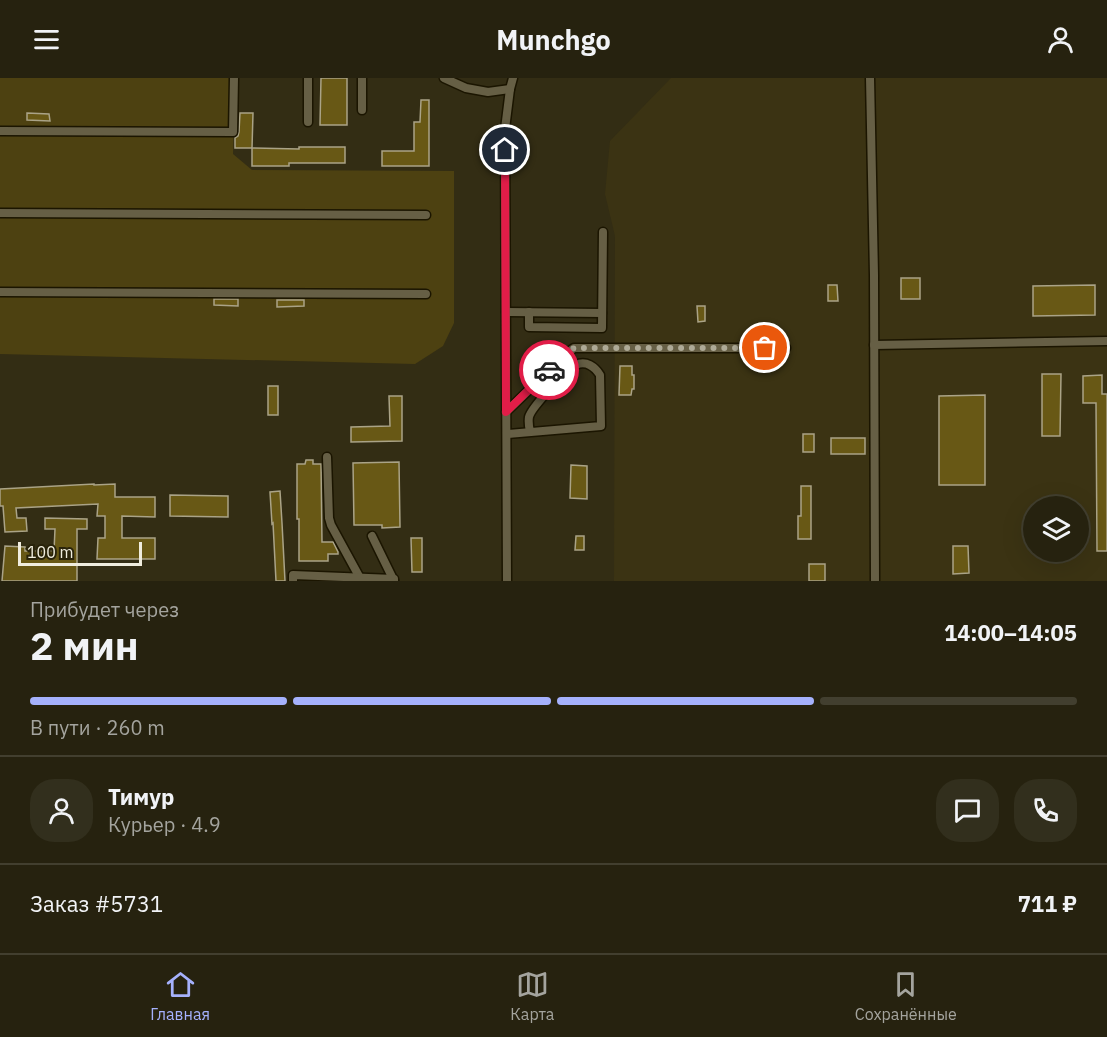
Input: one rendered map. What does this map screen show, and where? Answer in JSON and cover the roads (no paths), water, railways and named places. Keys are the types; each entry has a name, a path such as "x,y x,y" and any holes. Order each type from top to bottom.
{"street":[{"path":"0,131 233,132 234,78"},
{"path":"308,78 308,122"},
{"path":"362,78 362,110"},
{"path":"444,78 466,88 488,92 510,89"},
{"path":"507,581 505,129 513,78"},
{"path":"870,78 874,275 875,581"},
{"path":"0,213 426,215"},
{"path":"529,312 529,327 602,328 603,232"},
{"path":"0,292 426,294"},
{"path":"506,312 602,313"},
{"path":"874,345 1107,340"},
{"path":"506,412 574,348 786,348"},
{"path":"507,434 601,426 600,375 596,369 587,364 576,364 548,390 529,416 530,432"},
{"path":"327,457 329,518 360,578"},
{"path":"293,581 294,575 394,580 372,536"}]}
